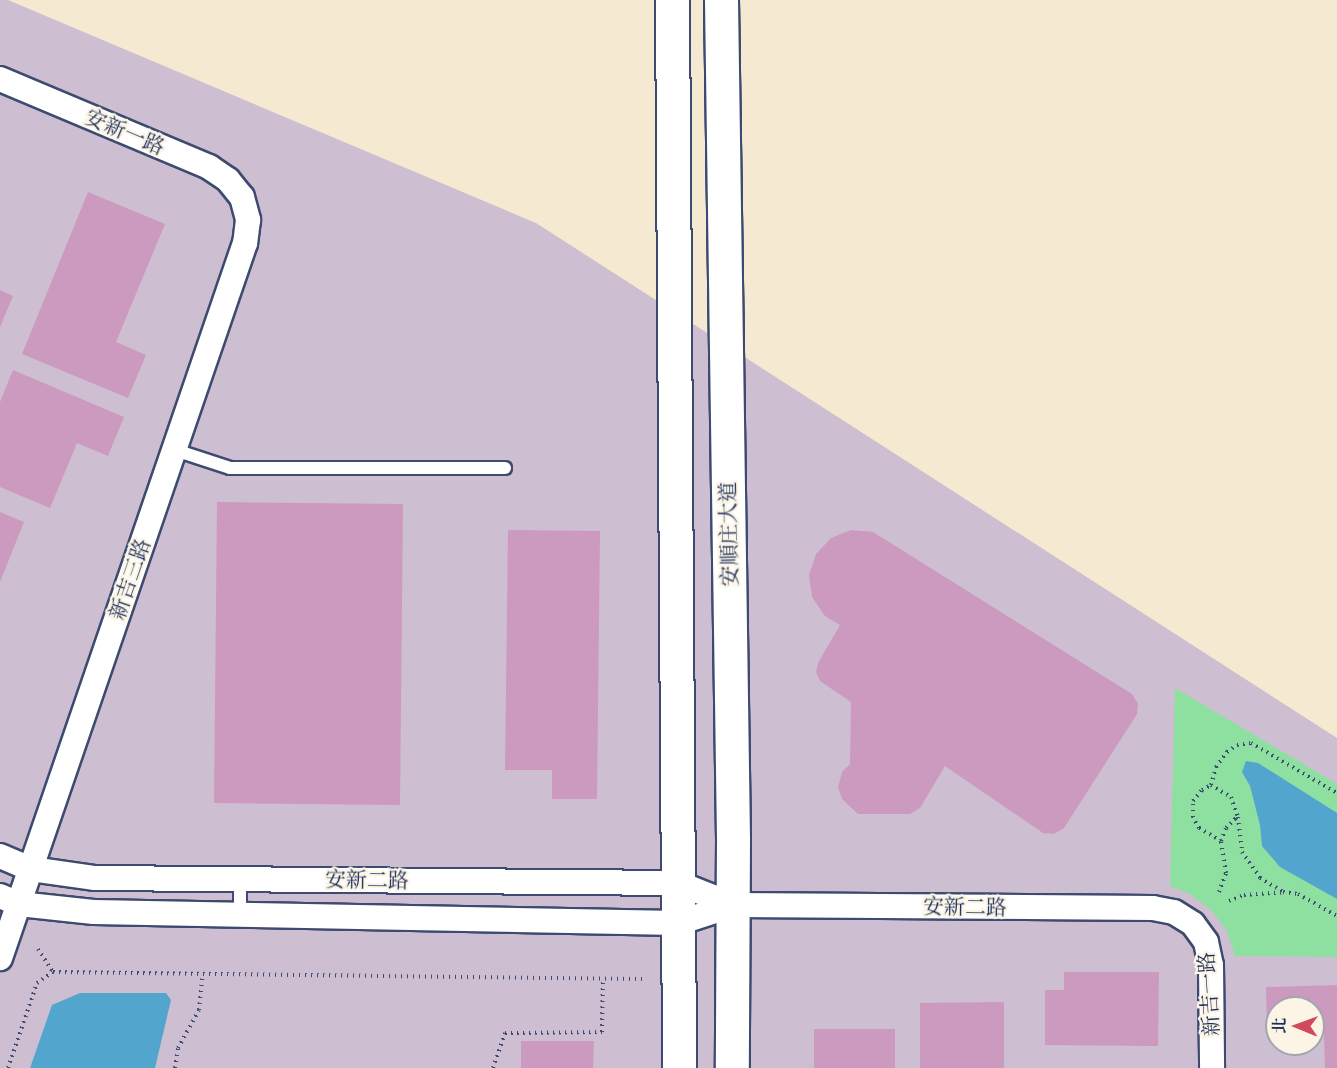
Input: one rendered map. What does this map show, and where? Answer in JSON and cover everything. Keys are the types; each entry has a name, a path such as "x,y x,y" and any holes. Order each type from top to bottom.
{"street":[{"path":"672,0 679,1068"},
{"name":"安順庄大道","path":"721,0 733,905 732,1068"},
{"name":"安新一路","path":"0,79 208,167 228,180 242,197"},
{"name":"新吉三路","path":"0,958 9,900 32,869 245,243 248,220 242,197"},
{"name":"安新二路","path":"0,856 32,869 95,878 678,883 733,905"},
{"name":"安新二路","path":"9,900 94,912 678,923 733,905 1153,908 1174,912 1192,924"},
{"name":"新吉一路","path":"1192,924 1206,942 1211,965 1212,1068"}],"lane":[{"path":"175,450 230,468 505,468"},
{"path":"240,879 240,915"}],"path":[{"path":"1221,841 1199,828 1193,817 1193,801 1202,790 1211,785 1216,767 1227,752 1237,745 1251,743 1337,793"},
{"path":"1211,785 1232,797 1238,817 1242,852 1260,878 1283,892"},
{"path":"1219,892 1226,873 1221,841 1226,828 1238,817"},
{"path":"1229,901 1244,895 1283,892 1298,894 1337,916"},
{"path":"38,949 53,972"},
{"path":"8,1068 37,983 53,972 642,979"},
{"path":"175,1068 178,1048 199,1010 203,974"},
{"path":"493,1068 505,1033 602,1032 603,979"}],"shaded area":[{"path":"0,0 8,0 536,223 1337,738 1337,1068 0,1068"}],"green space":[{"path":"1175,688 1337,784 1337,957 1235,956 1227,931 1212,911 1190,894 1170,886"}],"water":[{"path":"1246,761 1258,763 1337,813 1337,899 1280,867 1262,846 1260,825 1250,786 1242,772"},
{"path":"80,993 166,993 171,1000 155,1068 30,1068 52,1005"}],"building":[{"path":"88,192 165,224 116,342 146,355 128,398 22,354"},
{"path":"0,290 13,296 0,327"},
{"path":"13,370 124,417 108,456 77,443 50,508 0,487 0,402"},
{"path":"217,502 403,504 400,805 214,803"},
{"path":"0,512 24,522 0,582"},
{"path":"508,530 600,531 597,799 552,799 552,770 505,770"},
{"path":"851,530 873,532 1132,694 1138,704 1137,714 1064,828 1054,834 1043,833 945,766 920,808 910,814 858,814 842,799 838,787 842,772 850,764 851,702 820,681 816,672 818,663 840,625 825,616 812,597 809,575 816,554 831,538"},
{"path":"1064,972 1159,972 1158,1046 1045,1045 1045,990 1064,990"},
{"path":"1337,985 1337,1068 1325,1068 1325,996 1266,996 1266,987"},
{"path":"1004,1002 1004,1068 920,1068 920,1003"},
{"path":"814,1029 895,1029 895,1068 814,1068"},
{"path":"521,1041 594,1041 593,1068 521,1068"}]}
